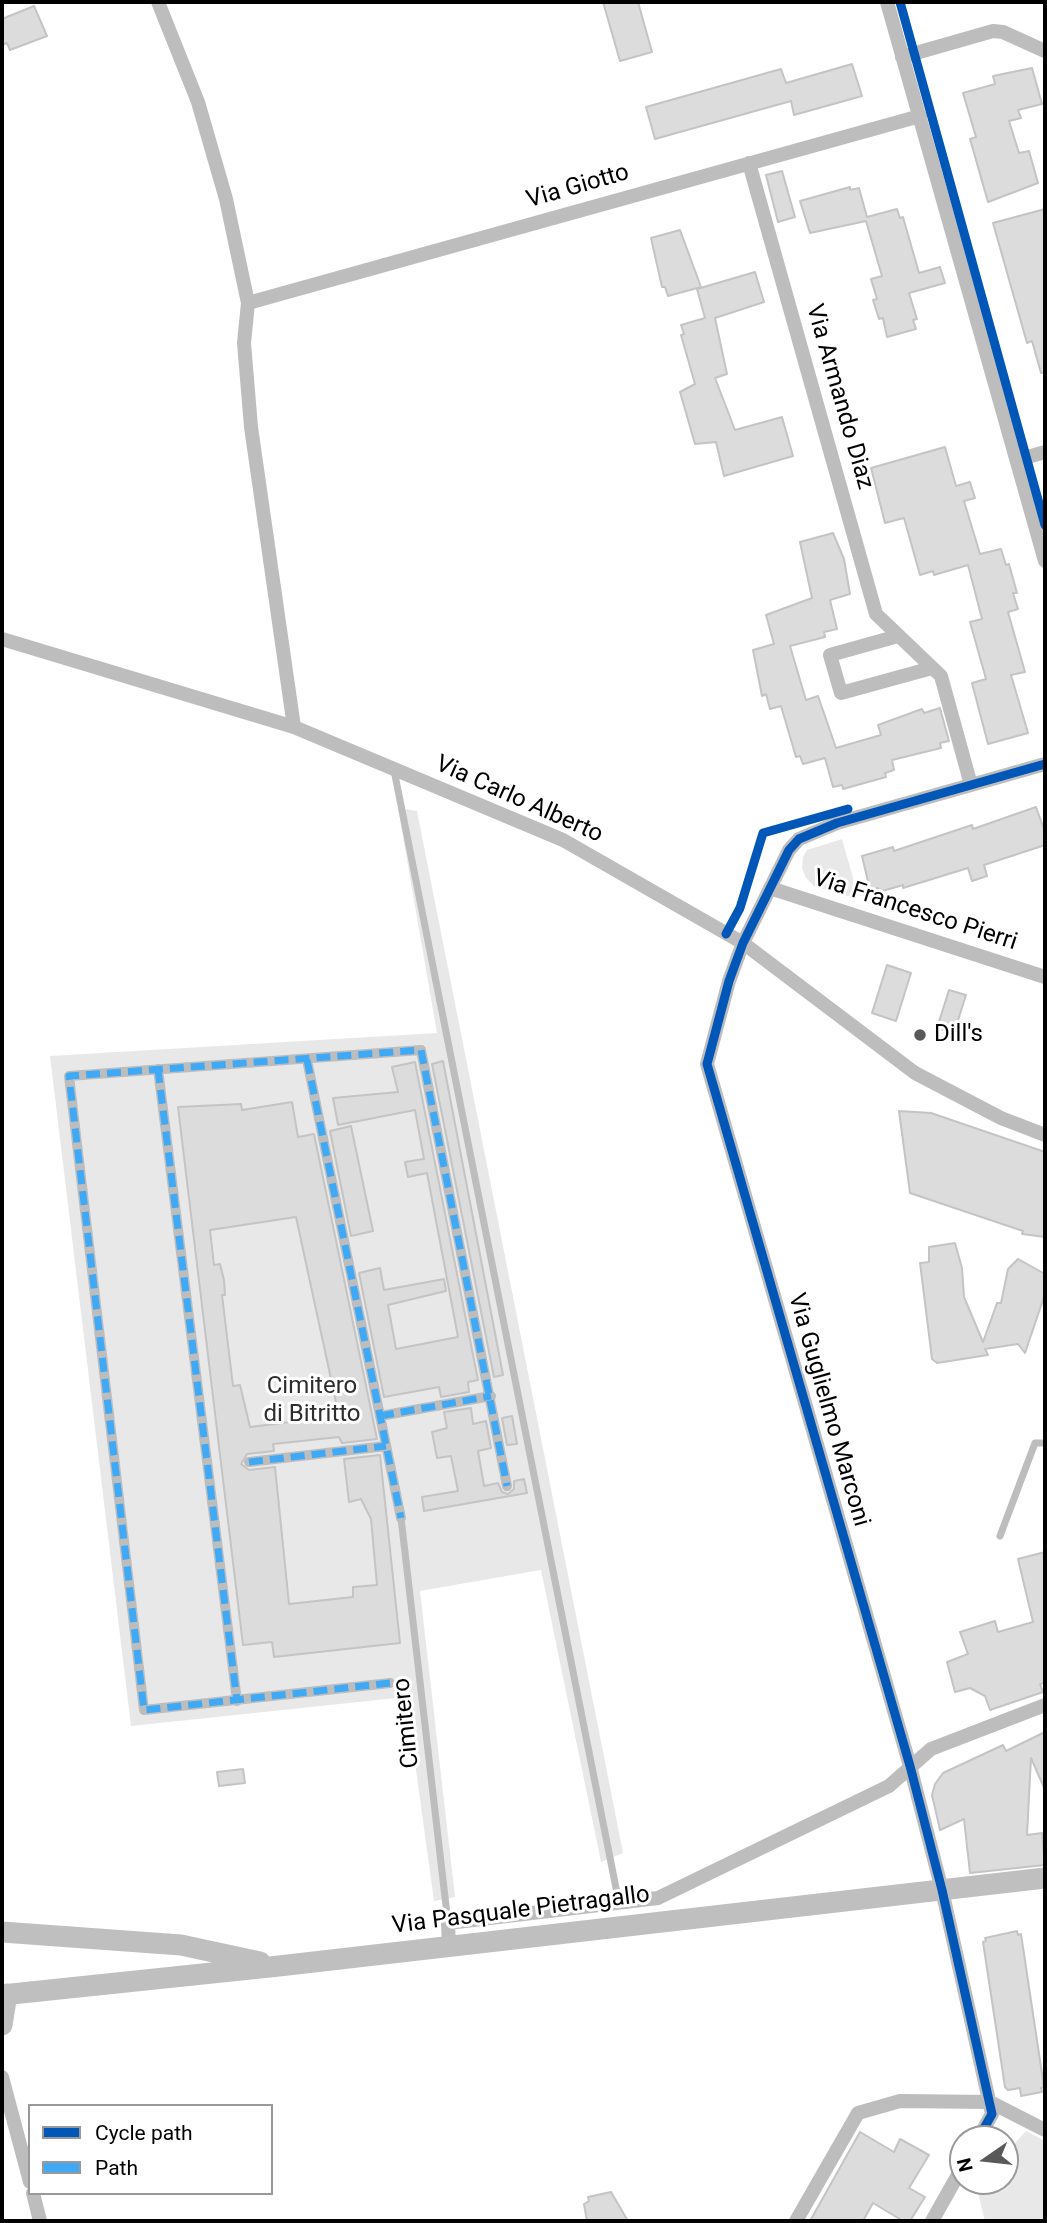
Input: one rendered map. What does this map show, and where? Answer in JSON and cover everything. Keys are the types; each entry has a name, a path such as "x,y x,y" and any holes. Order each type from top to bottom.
{"main road":[{"name":"Via Pasquale Pietragallo","path":"4,1994 279,1966 1045,1878"},
{"path":"5,1934 181,1945 279,1966"},
{"path":"2,2025 4,1994"}],"street":[{"path":"158,2 198,102 226,199 248,303 244,344 251,427 295,727"},
{"path":"887,2 1045,561"},
{"path":"902,57 993,31 1003,32 1045,51"},
{"name":"Via Giotto","path":"248,303 920,116"},
{"name":"Via Armando Diaz","path":"749,163 876,614 941,676 971,785"},
{"path":"1017,460 1045,453"},
{"path":"898,636 830,655 841,693 932,668"},
{"name":"Via Carlo Alberto","path":"2,639 295,727 563,840 743,943 915,1073 1001,1118 1045,1135"},
{"name":"Via Guglielmo Marconi","path":"990,2102 942,1890 910,1766 707,1064 729,981 743,943 789,850 799,839 837,823 1045,764"},
{"name":"Via Francesco Pierri","path":"770,888 1045,977"},
{"path":"390,1683 144,1710 69,1076 421,1050 507,1486"},
{"path":"307,1060 401,1518"},
{"path":"158,1069 237,1701"},
{"path":"380,1416 491,1396"},
{"path":"249,1462 386,1446"},
{"path":"449,1946 448,1923 658,1898 889,1786 931,1749 1045,1705"},
{"path":"658,1898 661,1922"},
{"path":"2,2077 28,2174"},
{"path":"796,2221 858,2113 900,2102 990,2102 1045,2130"},
{"path":"986,2125 992,2114 990,2102"},
{"path":"932,2221 949,2191"},
{"path":"34,2195 40,2221"}],"lane":[{"path":"394,770 620,1904"},
{"path":"1000,1536 1035,1443 1045,1443"},
{"name":"Cimitero","path":"401,1518 448,1923"}],"green space":[{"name":"Cimitero di Bitritto","path":"398,808 417,811 623,1853 601,1862 541,1570 420,1591 455,1897 434,1901 406,1697 131,1726 50,1056 437,1033"},
{"path":"842,839 853,878 854,898 814,886 806,878 802,868 807,850"},
{"path":"1026,2131 1045,2141 1045,2221 985,2221 978,2195 1019,2195 1019,2139"}],"building":[{"path":"603,2 638,2 652,52 620,61"},
{"path":"34,6 47,36 10,50 7,43 2,45 2,19"},
{"path":"852,64 862,96 794,115 791,101 655,139 646,107 781,69 786,83"},
{"path":"1032,68 1042,104 1018,110 1021,118 1009,121 1019,153 1029,151 1038,183 988,202 970,139 976,137 963,93 995,84 993,76"},
{"path":"782,171 795,217 778,222 766,175"},
{"path":"850,187 850,190 859,188 867,217 897,209 900,218 903,217 919,273 940,267 945,283 909,293 917,319 913,320 916,329 887,337 883,318 879,319 873,300 877,299 871,279 882,276 866,221 810,233 800,201"},
{"path":"1045,209 1045,372 1041,373 1032,341 1027,343 993,223"},
{"path":"680,230 701,287 668,296 665,287 662,287 651,238"},
{"path":"755,272 764,302 715,318 727,374 715,378 735,430 782,417 793,456 724,476 716,442 695,444 680,392 695,384 681,335 684,334 681,325 705,318 697,289"},
{"path":"945,447 956,486 970,482 975,498 964,501 980,554 1001,549 1006,565 1009,564 1017,593 1013,593 1018,609 1008,612 1025,672 1011,675 1028,733 988,744 972,683 986,679 970,622 982,619 968,565 934,575 933,571 920,575 904,518 885,523 871,468"},
{"path":"833,533 844,559 850,594 830,600 837,629 824,632 825,637 790,646 806,700 818,696 836,748 881,735 878,725 922,709 924,713 940,708 949,741 940,743 941,748 892,760 894,770 885,773 886,777 843,789 842,785 833,787 825,758 803,764 800,756 796,757 781,706 770,709 766,694 762,696 753,650 774,644 766,615 812,598 800,542"},
{"path":"1036,807 1045,832 1045,845 984,865 987,876 972,881 968,868 903,888 903,885 879,892 878,888 870,890 862,856 893,847 894,851 972,825 973,829"},
{"path":"887,965 911,973 896,1021 872,1013"},
{"path":"949,990 966,995 954,1033 937,1028"},
{"path":"443,1061 503,1375 494,1377 432,1064"},
{"path":"415,1062 478,1380 468,1382 469,1392 441,1397 439,1387 384,1397 359,1273 380,1268 384,1290 444,1279 446,1291 388,1305 396,1349 458,1337 427,1173 408,1177 405,1162 424,1159 415,1110 338,1125 333,1098 398,1092 392,1067"},
{"path":"292,1102 298,1137 314,1134 377,1439 342,1443 339,1437 273,1444 274,1451 247,1454 241,1464 249,1470 275,1467 289,1604 353,1597 353,1587 377,1585 371,1519 361,1499 349,1502 344,1459 380,1455 400,1643 274,1657 272,1642 243,1645 178,1107 241,1104 242,1110","holes":["296,1217 339,1416 250,1427 240,1385 233,1386 222,1295 225,1295 224,1280 220,1264 214,1265 210,1230"]},
{"path":"899,1111 931,1113 1045,1152 1045,1237 1022,1234 1023,1231 910,1193"},
{"path":"351,1126 373,1231 351,1236 330,1131"},
{"path":"955,1243 962,1268 964,1297 983,1342 997,1303 1001,1303 1008,1269 1018,1259 1045,1274 1045,1294 1025,1353 1018,1344 985,1349 988,1355 937,1363 932,1359 920,1263 929,1262 929,1247"},
{"path":"471,1408 473,1424 486,1421 491,1448 478,1451 484,1486 498,1483 502,1492 508,1494 514,1489 514,1481 524,1479 527,1493 424,1511 422,1497 458,1491 451,1456 437,1458 432,1432 447,1428 444,1412"},
{"path":"512,1416 517,1444 507,1445 502,1418"},
{"path":"1045,1552 1045,1683 1040,1684 1043,1692 990,1710 985,1696 970,1688 955,1692 947,1662 968,1654 960,1632 995,1621 998,1632 1033,1622 1018,1559"},
{"path":"1045,1732 1045,1790 1031,1758 1027,1835 1042,1833 1045,1865 970,1873 964,1819 940,1830 932,1795 935,1784 943,1773 1003,1745 1006,1751"},
{"path":"243,1769 245,1783 219,1786 217,1772"},
{"path":"1017,1931 1018,1935 1021,1934 1044,2087 1041,2088 1042,2092 1021,2096 1020,2088 1008,2090 1005,2087 983,1942 986,1941 985,1938"},
{"path":"860,2132 894,2152 900,2139 929,2155 909,2188 925,2197 910,2221 903,2221 873,2203 863,2221 810,2221"},
{"path":"611,2192 628,2221 587,2221 584,2204 589,2201 588,2197"}],"marked path":[{"path":"390,1683 144,1710 69,1076 421,1050 507,1486"},
{"path":"307,1060 401,1518"},
{"path":"158,1069 237,1701"},
{"path":"380,1416 491,1396"},
{"path":"249,1462 386,1446"}],"cycle path":[{"path":"900,2 1045,525"},
{"path":"986,2125 992,2114 942,1890 910,1766 707,1064 729,981 743,943 789,850 799,839 837,823 1045,764"},
{"path":"726,934 740,908 763,833 848,809"}],"place":[{"name":"Dill's","path":"920,1035"}]}
